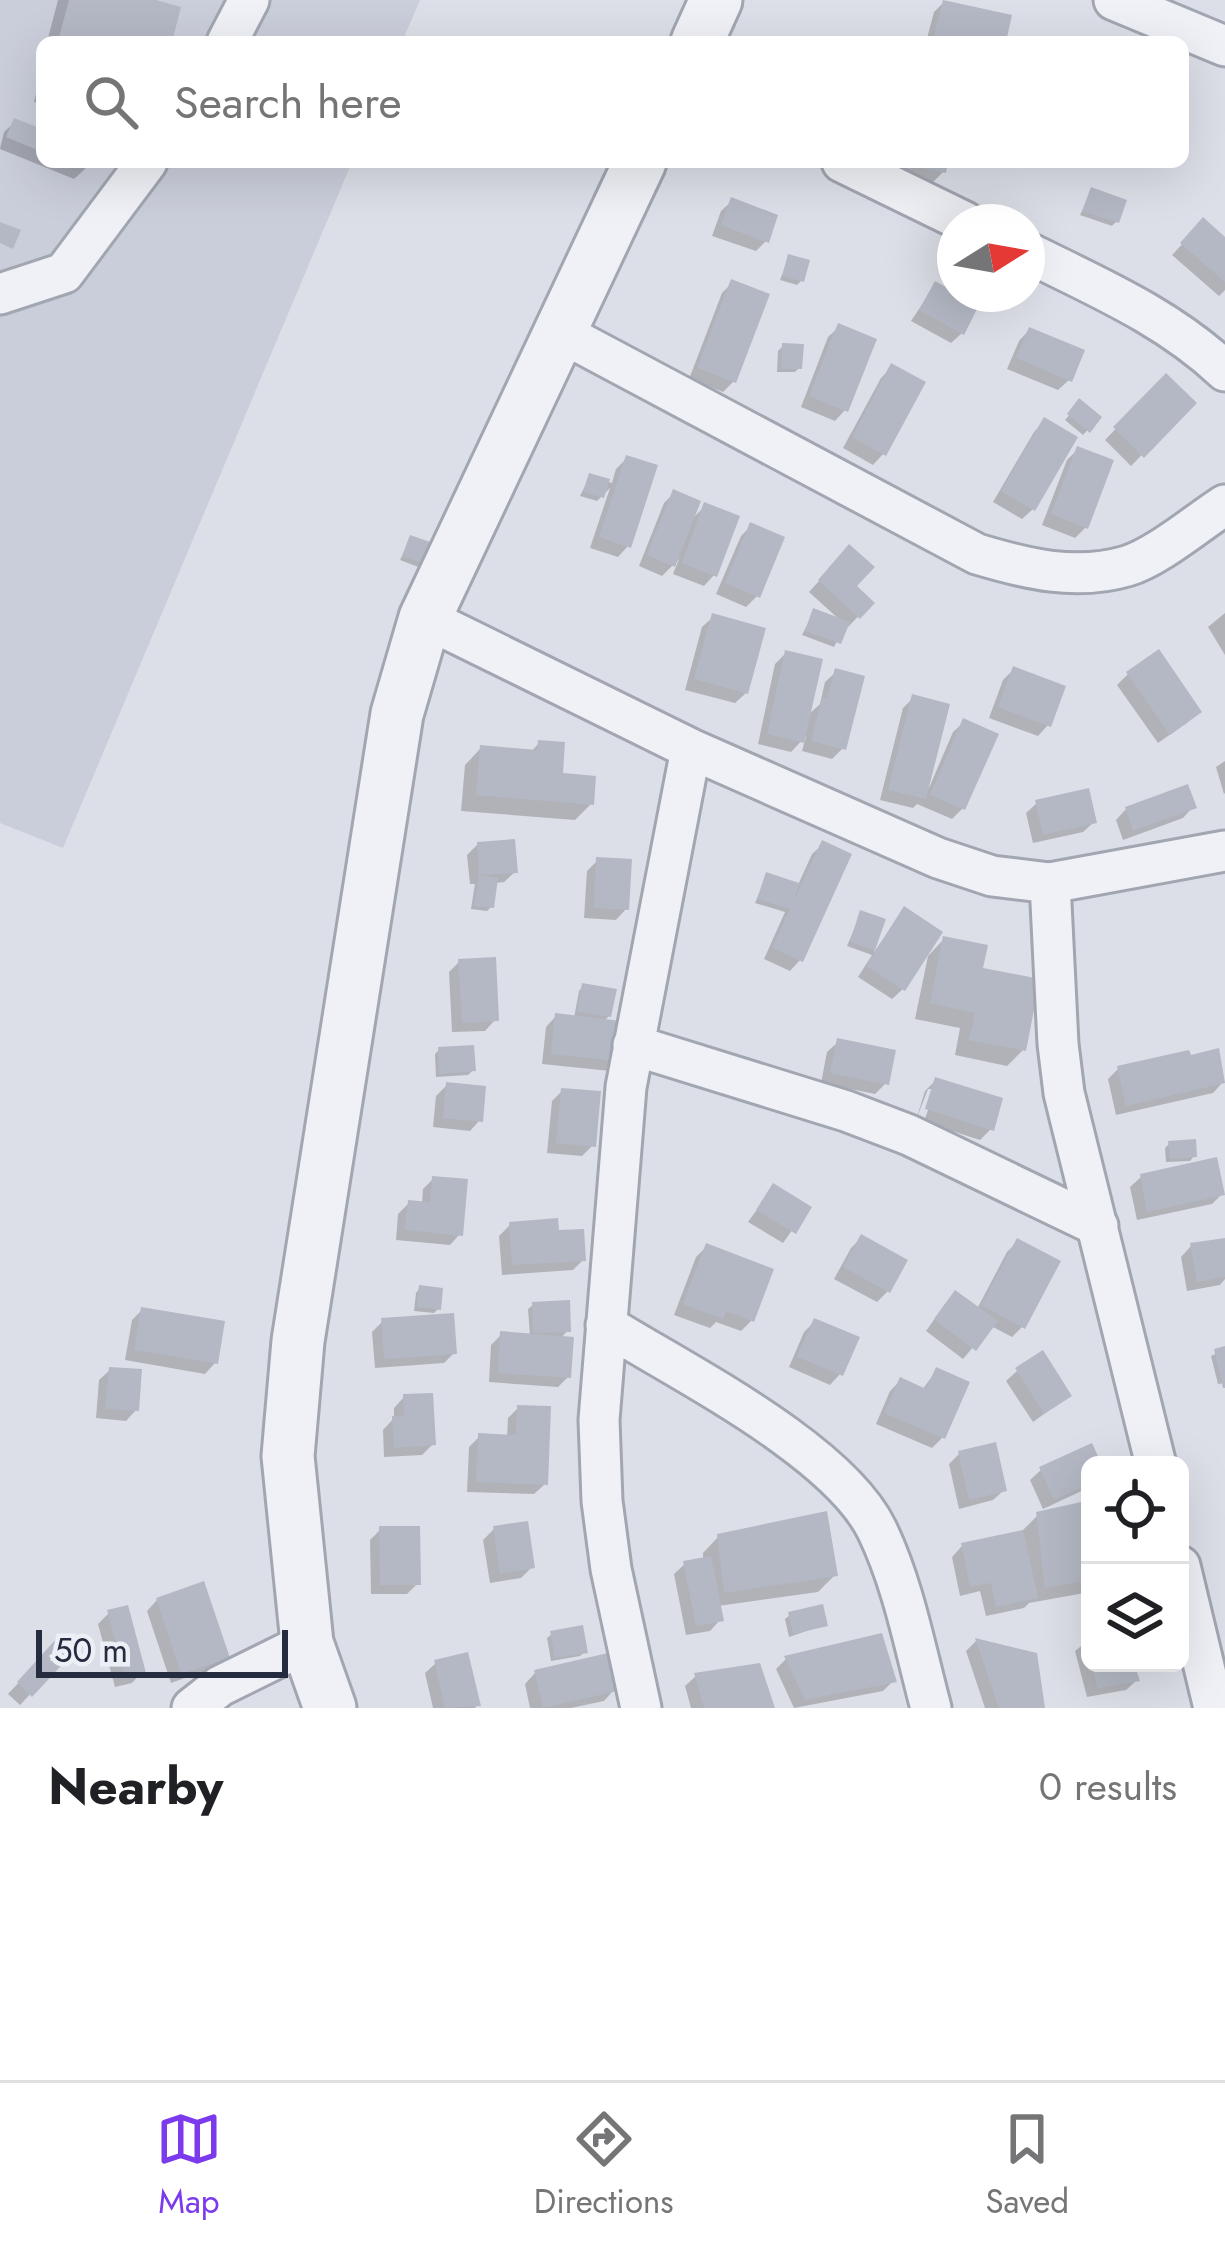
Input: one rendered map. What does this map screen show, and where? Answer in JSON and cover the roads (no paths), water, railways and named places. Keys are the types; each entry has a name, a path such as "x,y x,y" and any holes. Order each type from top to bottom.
{"street":[{"path":"230,36 249,0"},
{"path":"700,36 716,0"},
{"path":"1114,0 1225,46"},
{"path":"0,294 64,273 143,168"},
{"path":"330,1708 307,1643 288,1456 298,1341 398,714 425,618 637,168"},
{"path":"854,168 937,208"},
{"path":"1045,261 1192,340 1225,371"},
{"path":"558,332 977,554 1031,570 1083,574 1132,565 1225,506"},
{"path":"425,618 691,749 938,858 992,876 1050,883 1225,851"},
{"path":"641,1708 611,1569 599,1420 626,1088 691,749"},
{"path":"1177,862 1225,832"},
{"path":"1050,883 1064,1093 1154,1456"},
{"path":"633,1045 909,1135 1098,1226"},
{"path":"606,1325 796,1443 842,1482 876,1527 898,1582 931,1708"},
{"path":"1189,1604 1214,1708"},
{"path":"191,1708 220,1686 307,1643"}]}
